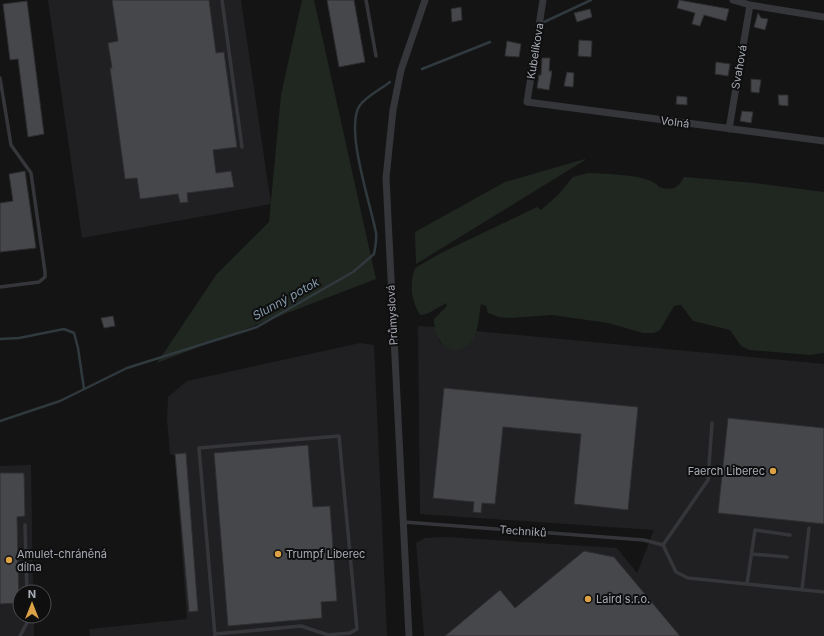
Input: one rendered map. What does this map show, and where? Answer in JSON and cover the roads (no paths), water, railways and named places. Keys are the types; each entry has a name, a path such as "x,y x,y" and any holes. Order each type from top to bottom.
{"street":[{"name":"Průmyslová","path":"409,636 386,178 393,110 401,70 425,0"},
{"name":"Kubelíkova","path":"527,102 543,0"},
{"path":"733,0 750,5 824,17"},
{"name":"Svahová","path":"729,129 750,5"},
{"name":"Volná","path":"527,102 824,141"}],"lane":[{"path":"222,0 242,147"},
{"path":"366,0 376,56"},
{"path":"0,78 11,145 31,173 45,272 45,277 39,282 0,287"},
{"path":"712,423 708,480 663,545 676,572 682,576 824,592"},
{"path":"339,436 357,629 350,633 328,635 302,626 215,635 200,448 339,436"},
{"name":"Techniků","path":"403,522 644,540 663,545"},
{"path":"25,525 27,584"},
{"path":"802,590 809,528"},
{"path":"747,584 755,530 790,535"},
{"path":"752,554 787,557"},
{"path":"20,636 26,624"}],"waterway":[{"name":"Slunný potok","path":"542,23 591,0"},
{"name":"Slunný potok","path":"422,69 490,42"},
{"name":"Slunný potok","path":"0,421 60,401 127,368 257,327 353,272 374,254 376,233 360,167 355,131 356,116 360,105 390,82"},
{"path":"0,339 19,338 64,329 74,333 78,348 84,389"}],"place":[{"name":"Faerch Liberec","path":"773,471"},
{"name":"Trumpf Liberec","path":"278,554"},
{"name":"Amulet-chráněná dílna","path":"9,560"},
{"name":"Laird s.r.o.","path":"588,599"}]}
